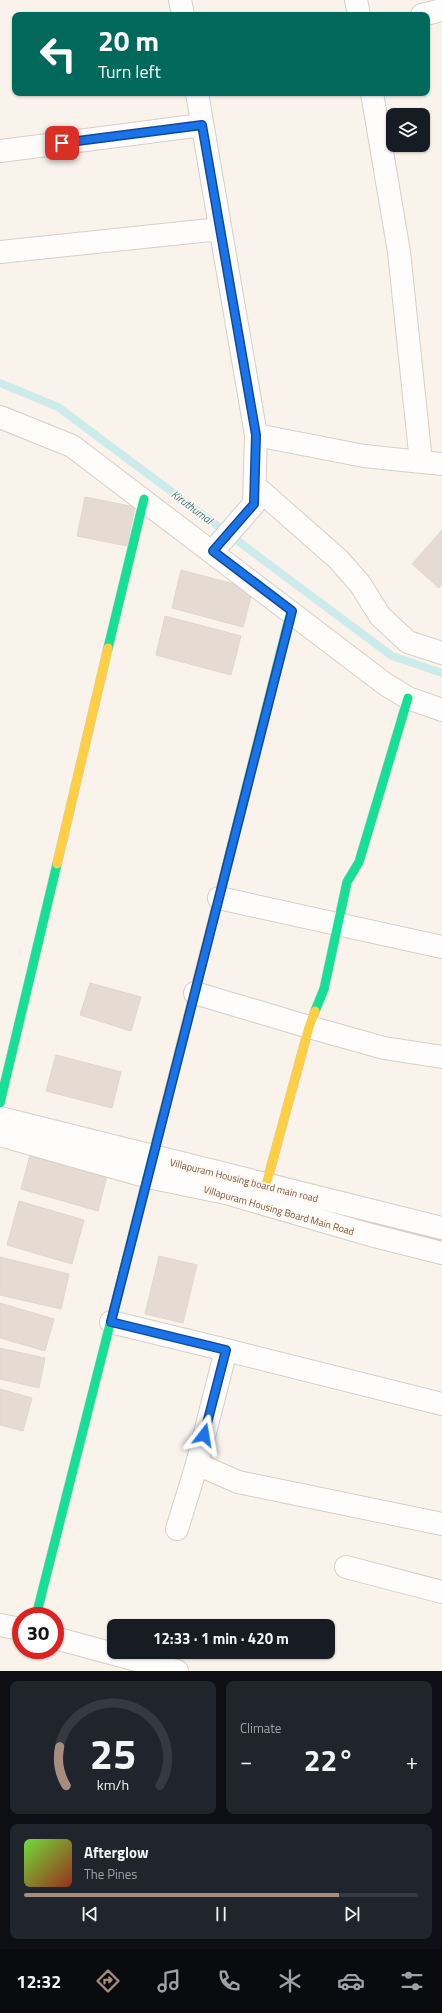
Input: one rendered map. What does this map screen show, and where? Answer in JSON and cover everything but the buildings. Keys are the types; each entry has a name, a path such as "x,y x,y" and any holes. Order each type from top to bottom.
{"street":[{"path":"180,0 182,12"},
{"path":"356,0 358,12"},
{"path":"430,13 442,10"},
{"path":"197,96 256,435 254,495 217,547"},
{"path":"373,96 399,252 421,462"},
{"path":"0,151 202,125"},
{"path":"0,252 220,229"},
{"path":"0,417 72,446 144,500 217,547 292,611 385,684 408,698 442,710"},
{"path":"256,435 364,456 442,464"},
{"path":"254,495 338,559 360,584 380,616 408,642 442,653"},
{"path":"0,1103 144,500"},
{"path":"38,1607 292,611"},
{"path":"266,1185 309,1028 324,989 339,925 347,882 359,862 408,698"},
{"path":"219,898 442,947"},
{"path":"195,992 309,1028 384,1048 442,1057"},
{"name":"Villapuram Housing board main road","path":"0,1118 151,1167 266,1185 442,1228"},
{"name":"Villapuram Housing Board Main Road","path":"0,1135 151,1167 226,1193 366,1234 442,1253"},
{"path":"111,1322 442,1404"},
{"path":"177,1530 197,1464 226,1350"},
{"path":"197,1464 238,1482 442,1524"},
{"path":"346,1567 442,1592"},
{"path":"0,1625 12,1627"},
{"path":"64,1640 177,1671"}],"waterway":[{"name":"Kiruthumal","path":"0,383 58,407 392,656 442,673"}],"traffic: fast":[{"path":"108,648 144,499"},
{"path":"226,868 291,611"},
{"path":"315,1011 324,989 347,882 359,862 408,698"},
{"path":"0,1103 57,864"},
{"path":"38,1607 163,1115"}],"traffic: slow":[{"path":"57,864 108,648"},
{"path":"163,1115 226,868"},
{"path":"266,1185 309,1027 315,1011"}],"route":[{"path":"62,143 202,125 256,435 254,504 213,551 292,611 111,1322 226,1350 204,1435"}]}
